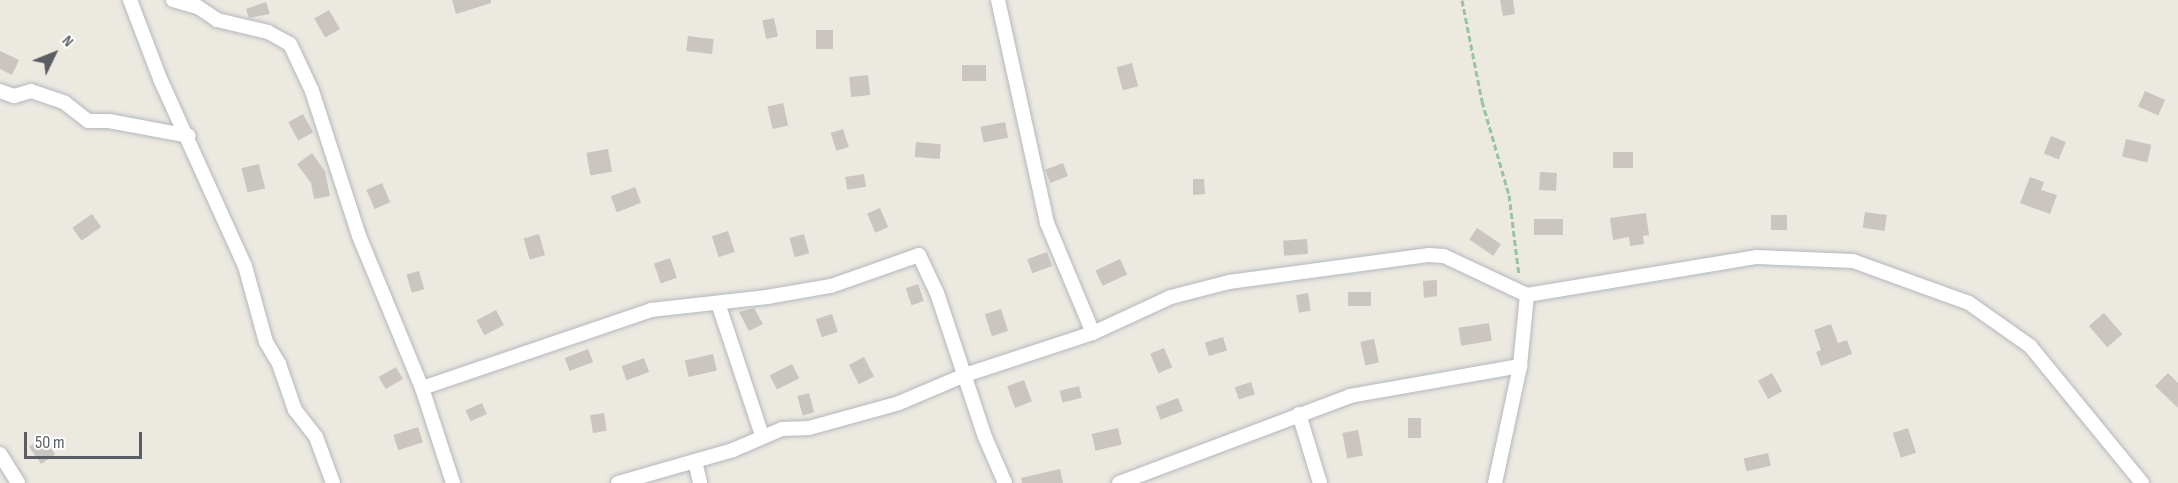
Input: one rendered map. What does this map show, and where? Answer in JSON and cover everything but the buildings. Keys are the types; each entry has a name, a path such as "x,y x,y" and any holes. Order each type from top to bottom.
{"street":[{"path":"130,0 161,81 189,136 245,266 266,342 279,364 295,410 316,437 333,483"},
{"path":"173,0 198,7 217,20 268,32 290,44 312,91 359,236 422,388 453,483"},
{"path":"998,0 1047,223 1093,333"},
{"path":"0,91 15,96 30,91 65,103 88,122 109,121 189,136"},
{"path":"422,388 651,310 718,303 831,285 919,255 965,375 985,437 1005,483"},
{"path":"618,483 733,450 762,435 782,429 809,428 899,403 965,375 1093,333 1170,297 1229,282 1429,255 1444,256 1524,293 1757,257 1853,261 1969,303 2030,346 2142,483"},
{"path":"1495,483 1520,366 1524,293"},
{"path":"718,303 762,435"},
{"path":"1119,483 1350,396 1520,366"},
{"path":"1299,414 1320,483"},
{"path":"0,454 18,483"},
{"path":"696,461 700,483"}],"path":[{"path":"1462,0 1482,101 1509,195 1524,293"}]}
